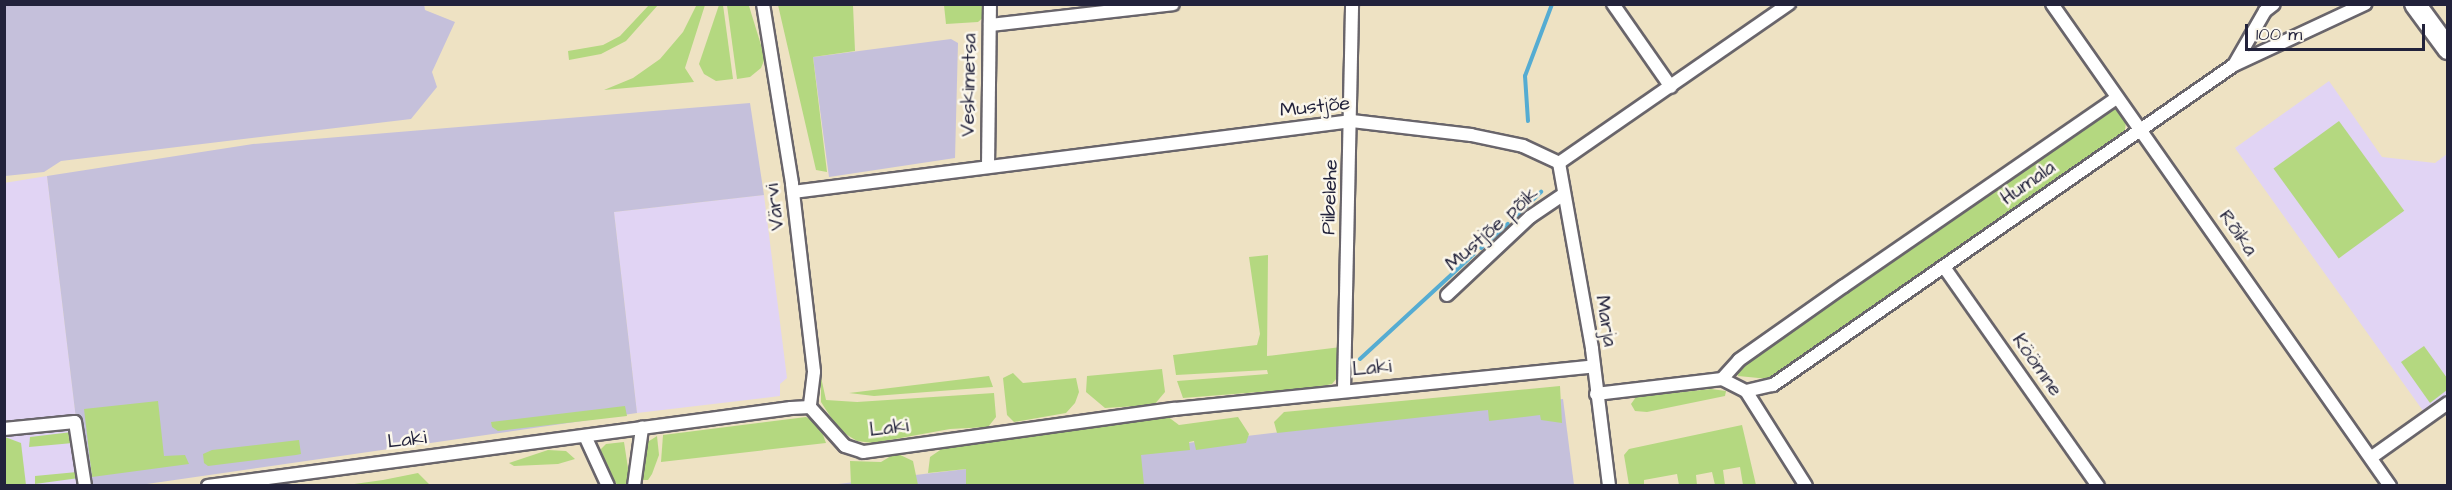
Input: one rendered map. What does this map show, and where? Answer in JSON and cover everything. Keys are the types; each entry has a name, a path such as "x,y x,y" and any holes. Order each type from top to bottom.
{"main road":[{"path":"2415,4 2448,49"}],"street":[{"name":"Värvi","path":"763,4 783,113 814,372 810,407"},
{"name":"Veskimetsa","path":"988,166 990,4"},
{"path":"990,25 1173,4"},
{"name":"Piibelehe","path":"1344,390 1352,121 1352,4"},
{"path":"1613,4 1671,87"},
{"path":"1559,163 1789,4"},
{"name":"Rõika","path":"2052,4 2372,457 2390,486"},
{"path":"2234,65 2265,11 2274,4"},
{"name":"Humala","path":"1746,391 1767,388 1789,377 2140,128 2234,65 2365,4"},
{"name":"Humala","path":"1722,379 1739,360 2117,98"},
{"name":"Mustjõe","path":"793,192 1352,121 1491,140 1541,152 1559,163"},
{"name":"Marja","path":"1559,163 1594,366 1609,486"},
{"name":"Mustjõe põik","path":"1447,296 1530,217 1564,194"},
{"name":"Köömne","path":"1944,267 2098,486"},
{"name":"Laki","path":"208,486 810,407 845,446 863,452 1344,390 1594,366"},
{"path":"1596,394 1722,379 1746,391 1806,486"},
{"path":"2372,457 2448,403"},
{"path":"4,429 75,422 85,486"},
{"path":"634,486 642,428"},
{"path":"585,436 608,486"}],"shaded area":[{"path":"424,4 425,10 455,22 432,72 437,87 411,119 61,161 44,172 5,176 5,5"},
{"path":"951,39 958,43 955,158 829,177 813,57"},
{"path":"2329,81 2382,157 2435,163 2447,154 2447,399 2426,415 2235,148"},
{"path":"750,103 764,195 614,212 637,413 140,485 84,486 47,176 253,144"},
{"path":"47,176 84,485 5,485 4,183"},
{"path":"764,195 787,378 780,384 780,396 637,413 614,212"},
{"path":"1563,399 1574,485 838,484"}],"green space":[{"path":"697,4 705,5 685,68 694,82 604,90 633,78 660,59 683,32"},
{"path":"649,5 658,5 626,41 601,54 569,60 568,51 603,45 620,36"},
{"path":"719,5 723,5 733,79 716,81 704,74 699,64"},
{"path":"727,5 749,6 765,58 761,68 750,77 737,79"},
{"path":"778,5 853,5 855,51 813,57 827,172 816,170"},
{"path":"944,5 986,5 985,16 978,22 946,24"},
{"path":"2115,109 2126,122 2125,130 1993,225 1795,365 1769,379 1738,376 1739,366 2107,110"},
{"path":"2339,121 2404,211 2339,258 2273,169"},
{"path":"1268,255 1267,356 1341,347 1337,378 1332,384 1312,388 1183,398 1177,381 1268,374 1267,370 1176,375 1173,355 1257,345 1260,334 1249,257"},
{"path":"2424,346 2447,378 2447,390 2430,403 2401,362"},
{"path":"1162,369 1165,392 1154,405 1105,408 1086,392 1087,376"},
{"path":"1013,373 1023,383 1076,378 1079,392 1075,403 1066,413 1014,422 1007,415 1003,378"},
{"path":"989,376 993,387 874,396 849,393"},
{"path":"821,377 826,400 857,402 994,393 996,417 988,427 950,429 873,443 857,441 839,430 821,402"},
{"path":"1560,386 1562,423 1541,420 1540,415 1489,421 1488,410 1277,433 1274,422 1284,412"},
{"path":"1711,389 1726,391 1725,396 1647,412 1635,411 1631,404 1636,397"},
{"path":"158,401 164,456 185,455 189,464 92,477 84,409"},
{"path":"625,406 627,416 498,431 492,427 491,422"},
{"path":"1167,416 1179,425 1238,417 1249,434 1246,443 1196,450 1194,441 1189,442 1190,450 1141,455 1144,485 966,485 966,469 928,473 930,457 946,446"},
{"path":"806,417 819,424 826,443 661,462 663,435"},
{"path":"1742,425 1756,485 1743,485 1740,467 1723,470 1725,485 1715,485 1712,472 1696,475 1697,485 1679,485 1677,474 1644,480 1644,485 1629,485 1624,455 1629,449"},
{"path":"72,432 73,443 29,447 30,437"},
{"path":"657,436 659,455 652,474 648,480 639,480 646,443"},
{"path":"5,437 21,443 26,485 5,485"},
{"path":"299,440 301,454 208,466 204,463 203,454 212,450"},
{"path":"624,442 629,475 627,485 617,485 601,457 601,449 606,444"},
{"path":"548,450 566,451 575,459 558,464 514,466 509,463"},
{"path":"896,453 913,461 918,485 851,485 850,461 881,462"},
{"path":"77,472 79,478 35,484 35,476"},
{"path":"418,473 430,485 347,485 383,480"}],"waterway":[{"path":"1528,121 1525,76 1552,4"},
{"path":"1516,216 1541,192"},
{"path":"1481,248 1508,224"},
{"path":"1360,359 1475,253"}]}
